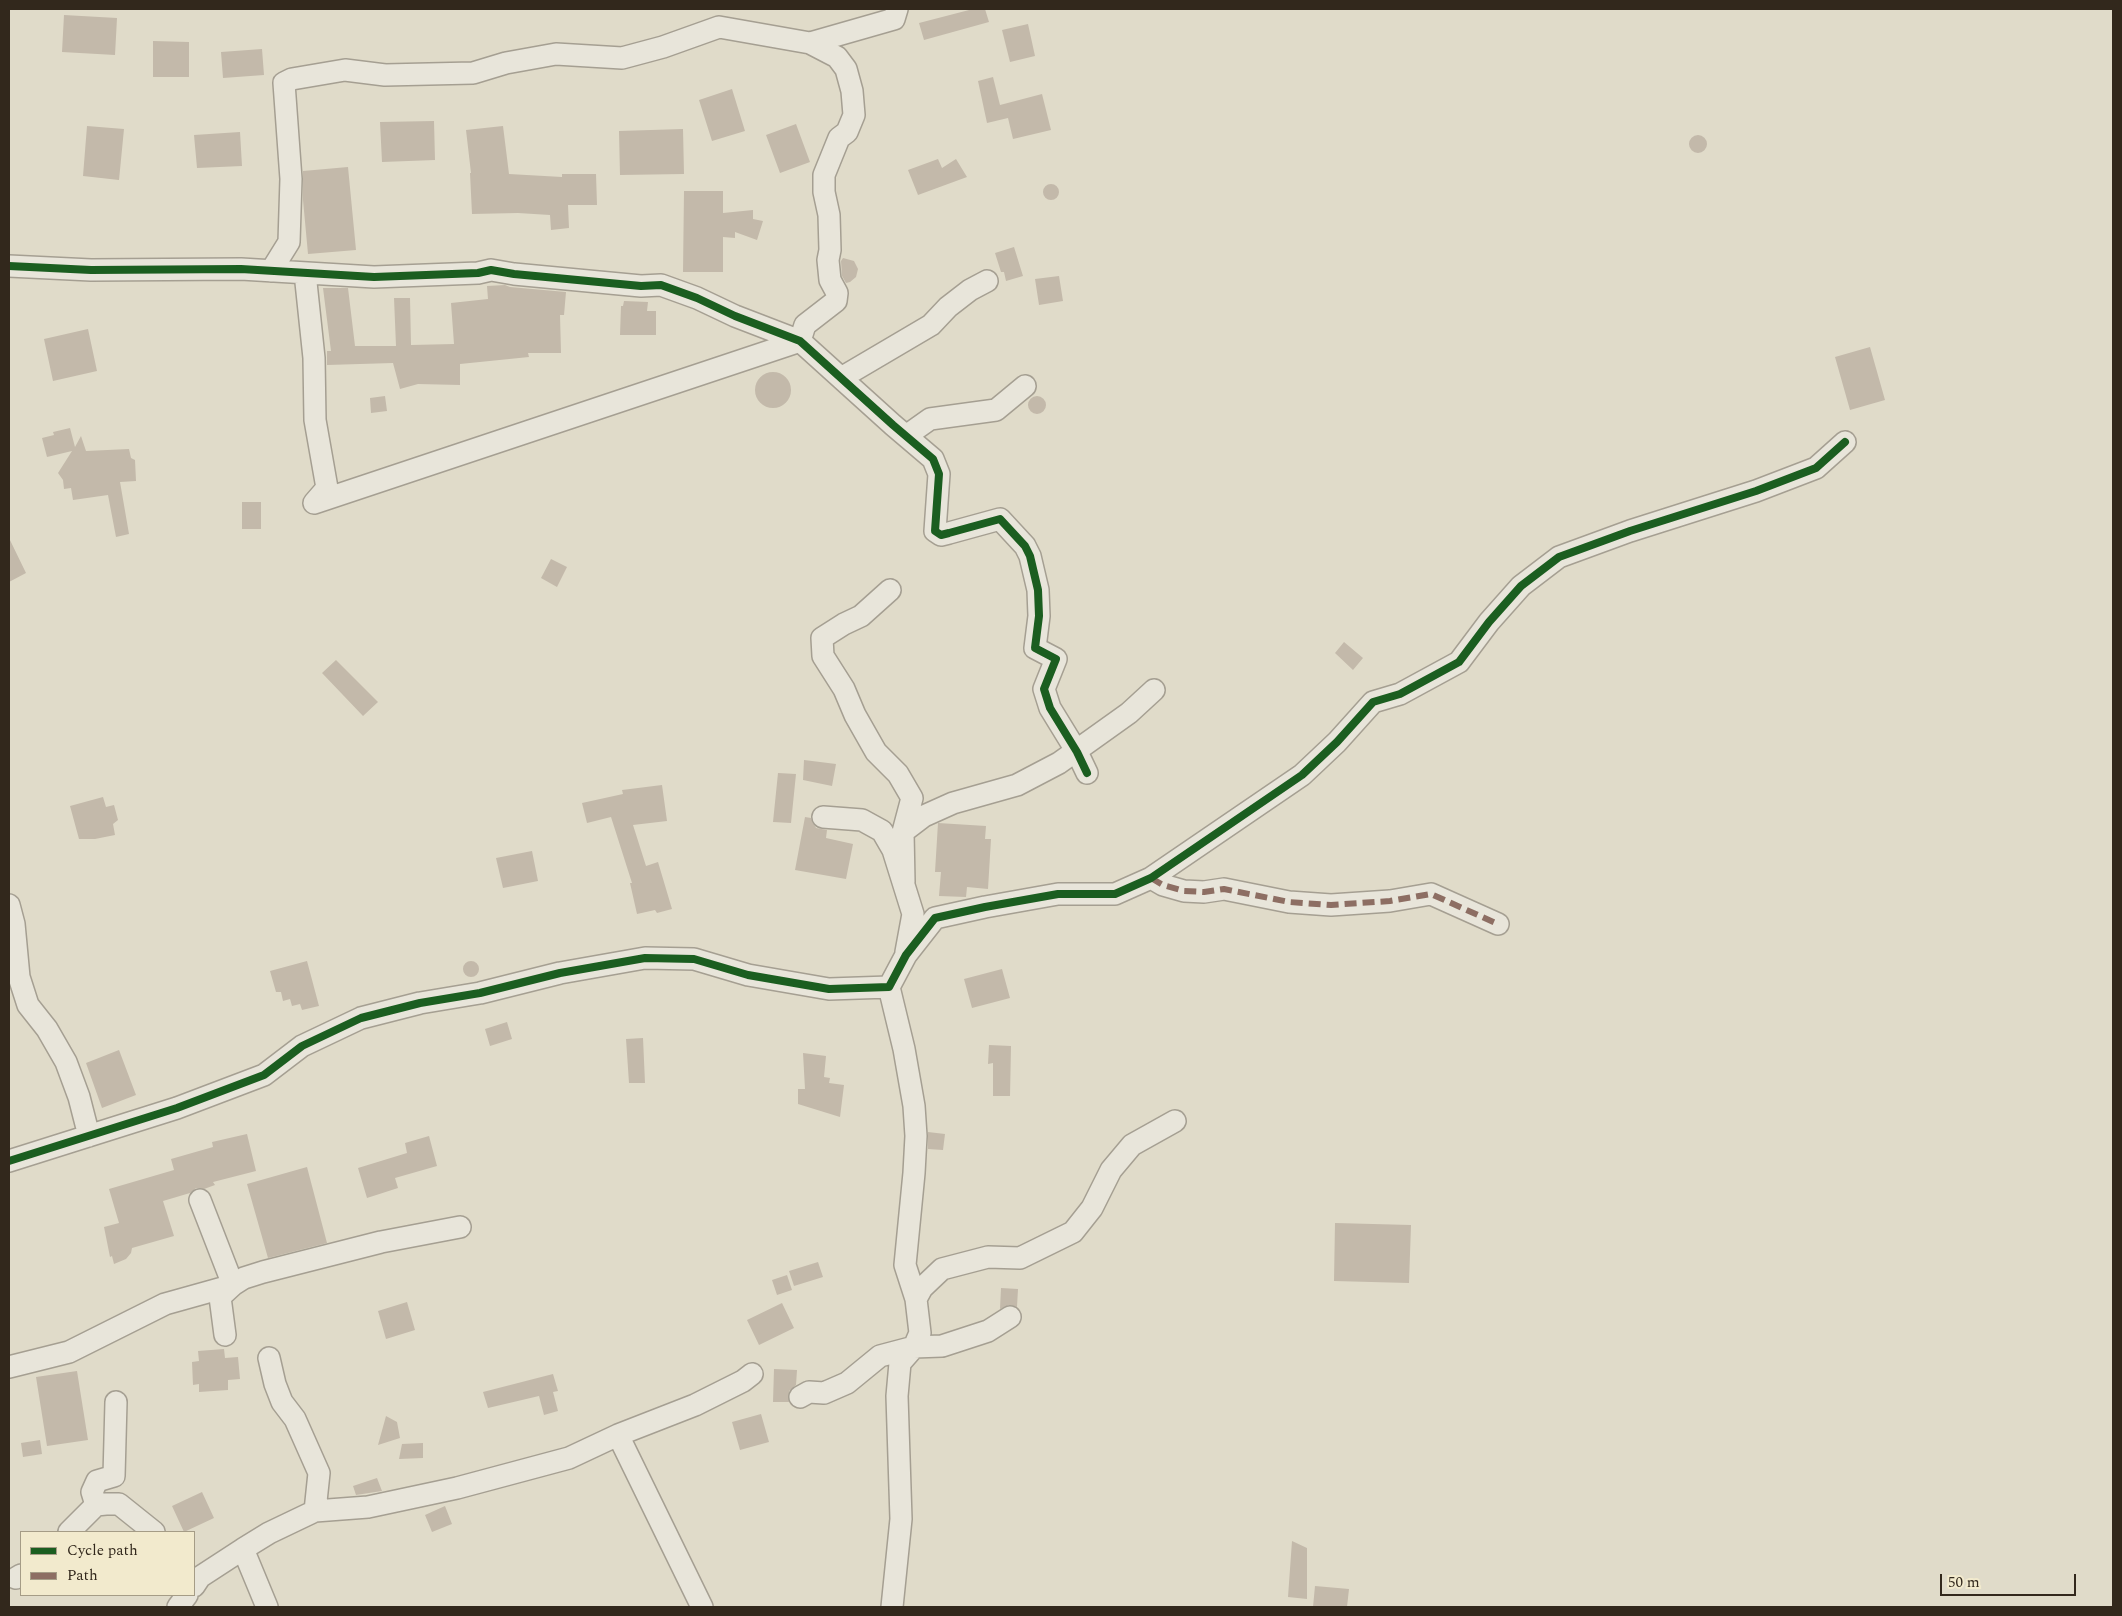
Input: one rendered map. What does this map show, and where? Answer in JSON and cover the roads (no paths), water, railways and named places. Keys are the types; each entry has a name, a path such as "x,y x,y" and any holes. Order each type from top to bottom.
{"street":[{"path":"810,43 894,19 897,9"},
{"path":"271,271 289,242 291,179 284,83 292,79 345,70 402,76 473,73 506,63 556,54 622,58 663,47 719,27 810,43 837,57 846,69 852,91 854,115 847,132 837,143 824,175 830,250 829,270 830,280 837,293 836,301 806,325 800,341"},
{"path":"9,266 91,270 241,269 374,277 478,273 491,270 514,274 641,286 661,285 698,298 735,316 800,341 934,459 939,474 935,531 941,534 949,533 1000,520 1025,546 1030,556 1038,590 1039,616 1035,648 1056,659 1044,689 1050,708 1077,752 1087,773"},
{"path":"305,273 314,358 315,420 327,488 314,503 800,341"},
{"path":"841,378 931,325 948,307 987,280"},
{"path":"906,436 930,419 996,410 1025,386"},
{"path":"892,1607 900,1519 897,1396 900,1363 914,1347 920,1333 916,1299 905,1265 914,1173 916,1136 914,1106 904,1049 889,987 906,955 935,918 1058,894 1115,894 1151,878 1302,775 1338,742 1373,702 1400,694 1458,662 1489,622 1521,586 1559,557 1816,468 1845,442"},
{"path":"890,590 861,616 822,638 823,656 844,689 855,716 876,752 898,774 912,798 903,832 904,882"},
{"path":"903,832 924,816 953,803 1017,785 1059,764 1129,713 1154,690"},
{"path":"823,817 862,820 882,831 893,850 913,914 906,955"},
{"path":"1151,878 1163,885 1184,891 1204,892 1224,889 1289,902 1331,905 1431,894 1498,924"},
{"path":"9,905 14,924 19,977 28,1005 47,1029 66,1062 79,1097 89,1136"},
{"path":"9,1161 177,1108 264,1075 302,1046 361,1018 420,1003 480,993 560,973 645,958 694,959 748,975 829,989 889,987"},
{"path":"916,1299 922,1288 942,1269 988,1257 1020,1258 1073,1232 1092,1208 1111,1170 1132,1146 1175,1121"},
{"path":"200,1200 233,1285"},
{"path":"225,1335 220,1297 244,1278 305,1260 339,1254 381,1242 460,1227"},
{"path":"9,1367 69,1352 165,1304 233,1285"},
{"path":"800,1397 809,1392 824,1393 846,1383 880,1356 914,1347 942,1346 988,1330 1010,1317"},
{"path":"269,1358 275,1384 282,1402 295,1419 319,1473 315,1511"},
{"path":"196,1580 269,1533 315,1511 368,1507 506,1476 569,1458 618,1435 695,1405 743,1381 752,1374"},
{"path":"116,1402 114,1476 120,1491 119,1504"},
{"path":"618,1435 702,1607"},
{"path":"96,1505 92,1492 97,1481 114,1476"},
{"path":"70,1531 96,1505 119,1504 153,1531"},
{"path":"243,1549 267,1607"},
{"path":"178,1607 186,1596"}]}
